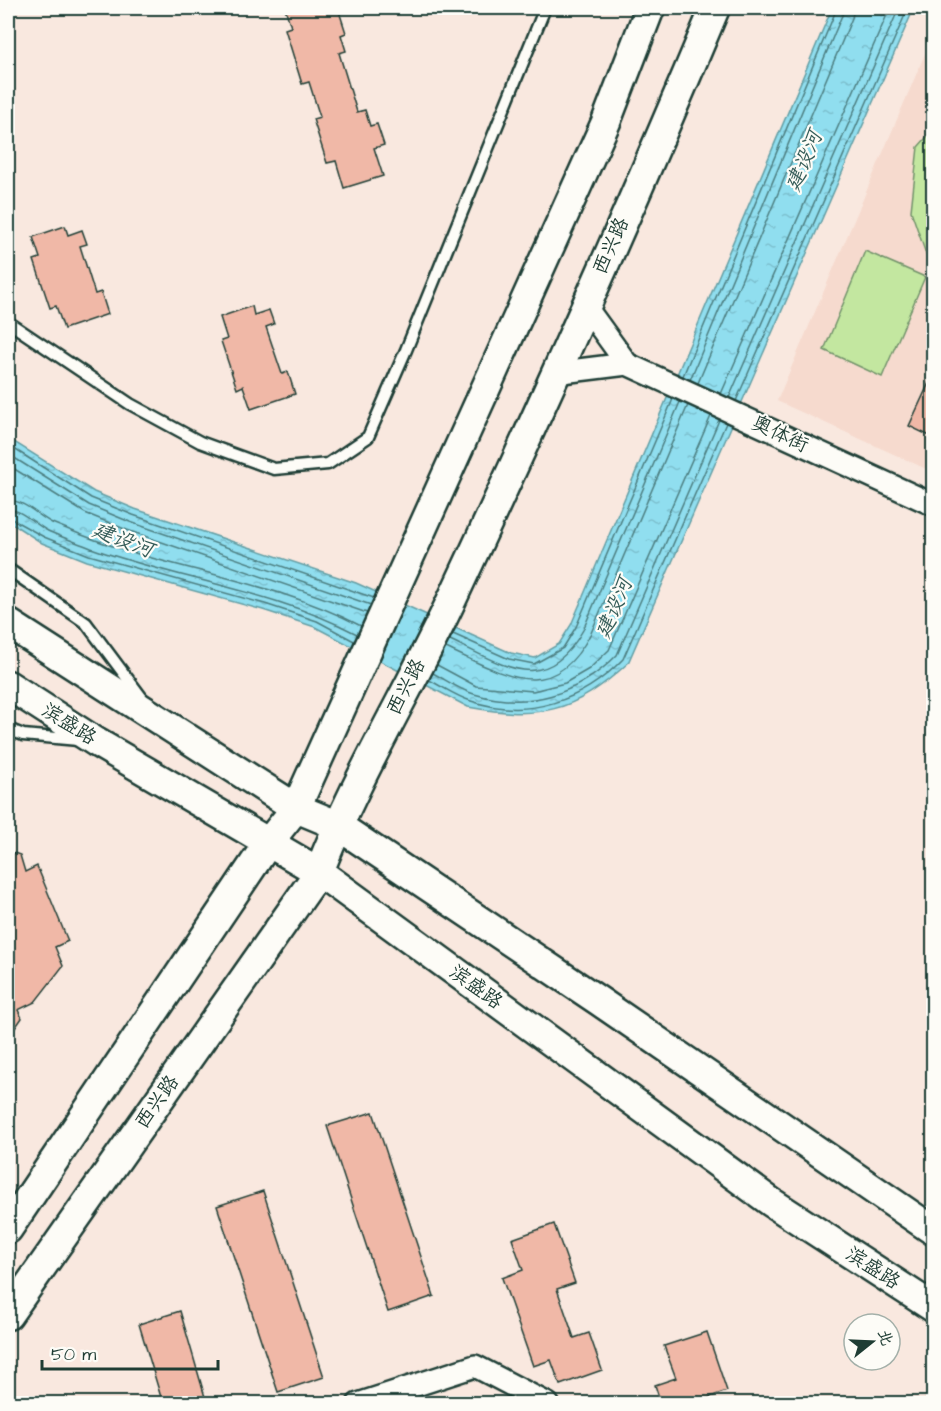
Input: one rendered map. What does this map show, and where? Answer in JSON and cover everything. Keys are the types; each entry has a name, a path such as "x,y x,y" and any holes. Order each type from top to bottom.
{"main road":[{"path":"8,1229 268,843 296,807 606,122 650,8"},
{"name":"西兴路","path":"8,1315 319,872 337,825 452,599 661,136 715,8"},
{"path":"8,623 296,807 337,825 600,1001 933,1231"},
{"name":"滨盛路","path":"8,685 96,742 319,872 771,1202 933,1308"}],"street":[{"name":"奥体街","path":"585,306 627,364 933,505"},
{"path":"554,373 627,364"},
{"path":"358,1404 475,1366 548,1404"}],"lane":[{"path":"8,322 130,404 200,442 274,469 328,464 368,437 406,350 545,8"},
{"path":"8,569 86,624 159,720"},
{"path":"8,729 23,735 96,742"}],"shaded area":[{"path":"933,35 933,472 777,401"}],"green space":[{"path":"933,130 933,265 927,257 911,211 918,147"},
{"path":"865,251 925,277 882,377 824,350"}],"water":[{"name":"建设河","path":"832,8 914,8 628,663 590,693 554,709 536,712 515,713 468,707 315,627 263,610 87,561 42,543 8,521 8,438 94,492 135,509 356,583 511,653 535,658 559,644 571,625"}],"building":[{"path":"285,8 338,8 346,33 341,35 346,51 339,53 357,112 365,110 370,126 377,124 384,145 374,148 383,176 344,188 336,161 327,163 313,119 320,117 309,82 302,84 285,29 291,27"},
{"path":"65,226 68,235 82,230 87,244 80,246 95,294 101,292 108,314 64,329 56,306 50,308 34,260 40,258 33,237"},
{"path":"252,306 254,315 269,310 274,324 266,327 282,374 288,372 295,394 251,409 243,386 237,389 221,341 227,339 220,317"},
{"path":"934,372 934,438 909,426"},
{"path":"8,851 20,855 25,872 37,866 68,941 55,947 63,966 35,1002 18,1010 22,1018 8,1038 8,1002 11,1001 8,992"},
{"path":"373,1112 434,1296 388,1312 327,1126"},
{"path":"263,1191 324,1377 278,1392 217,1206"},
{"path":"554,1224 575,1283 557,1289 574,1338 589,1333 602,1370 560,1385 551,1360 533,1366 502,1278 523,1270 512,1239"},
{"path":"180,1311 207,1404 163,1404 139,1324"},
{"path":"707,1332 727,1391 710,1397 712,1404 661,1404 655,1385 676,1378 664,1346"}]}
